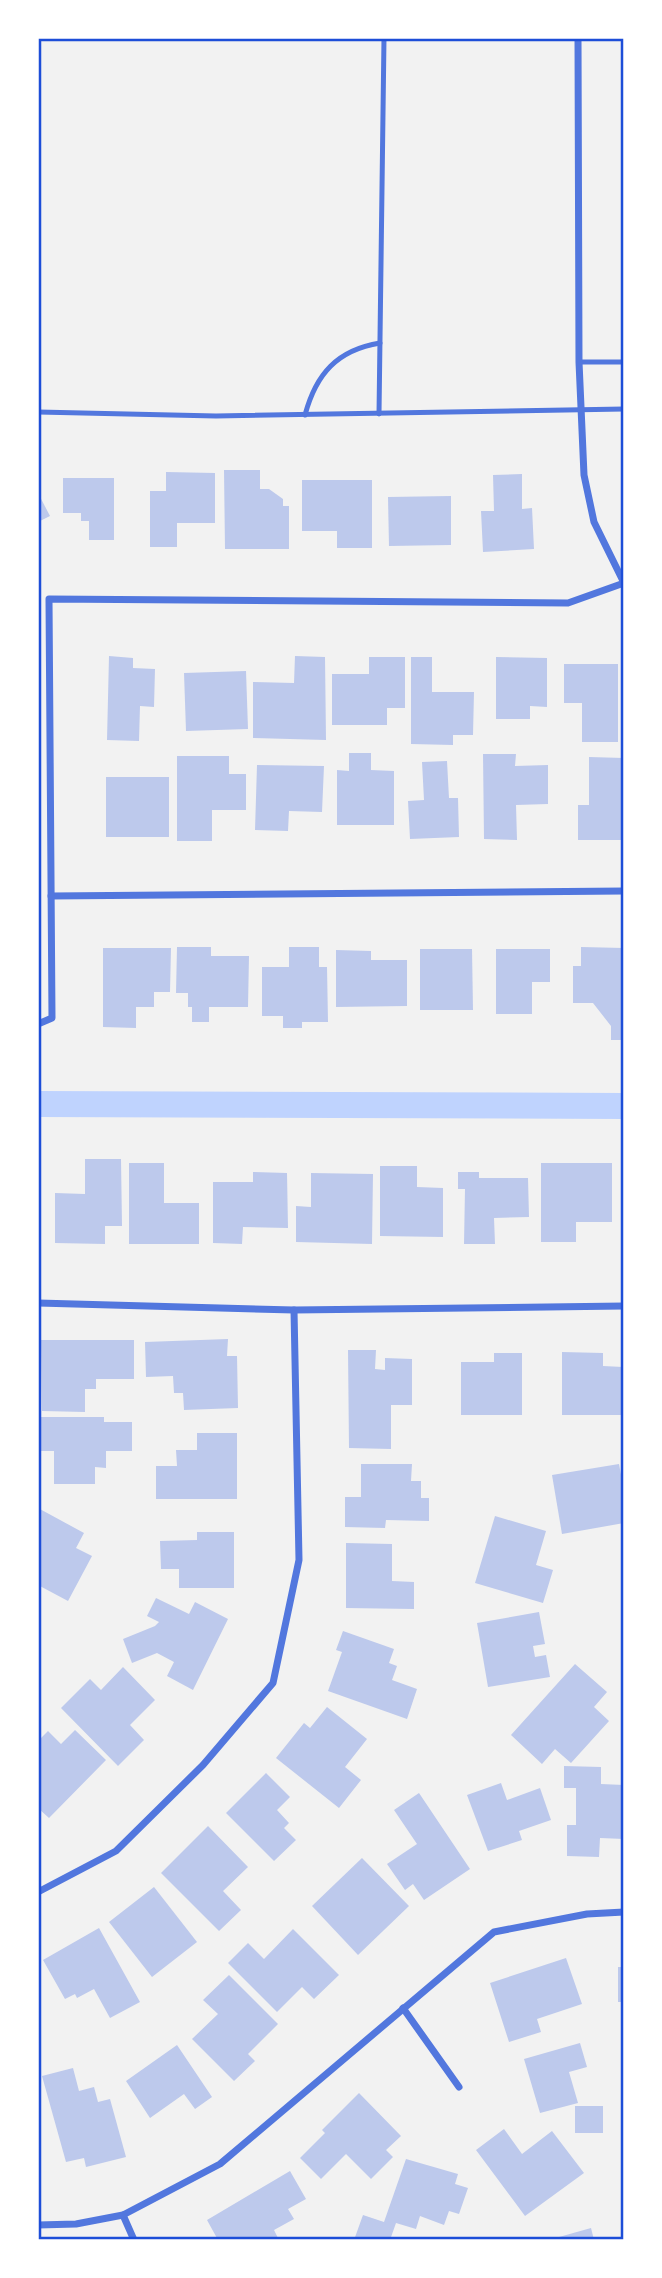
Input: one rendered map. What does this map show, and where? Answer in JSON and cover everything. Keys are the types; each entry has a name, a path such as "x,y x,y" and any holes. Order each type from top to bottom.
{"street":[{"path":"38,1024 52,1018 50,599 568,603 624,583 594,522 584,475 579,362 578,38"},
{"path":"51,896 624,891"},
{"path":"38,1303 294,1310 624,1306"},
{"path":"38,1892 116,1852 203,1765 273,1683 299,1560 294,1310"},
{"path":"38,2225 76,2224 123,2215 220,2164 494,1932 587,1914 624,1912"},
{"path":"403,2008 459,2087"},
{"path":"123,2215 134,2239"}],"lane":[{"path":"379,414 384,38"},
{"path":"305,415 312,390 324,373 342,357 362,346 380,343"},
{"path":"579,362 624,362"},
{"path":"38,412 216,416 624,410"}],"building":[{"path":"224,470 260,470 260,489 269,489 283,499 283,506 289,506 289,549 225,549"},
{"path":"166,472 215,473 215,523 177,523 177,547 150,547 150,491 166,491"},
{"path":"522,474 522,509 532,508 534,549 483,552 481,511 494,511 493,475"},
{"path":"63,478 114,478 114,540 89,540 89,521 81,521 81,513 63,513"},
{"path":"302,480 372,480 372,548 337,548 337,531 302,531"},
{"path":"38,493 50,516 38,522"},
{"path":"451,496 451,545 389,546 388,497"},
{"path":"109,656 133,658 133,668 155,669 154,707 140,706 139,741 107,740"},
{"path":"295,656 325,657 326,740 253,738 253,682 294,683"},
{"path":"369,657 405,657 405,708 387,708 387,725 332,725 332,674 369,674"},
{"path":"411,657 432,657 432,692 474,692 473,735 453,735 453,745 411,744"},
{"path":"496,657 547,658 547,707 530,706 530,719 496,719"},
{"path":"564,664 618,664 618,742 582,742 582,703 564,703"},
{"path":"246,671 248,729 186,731 184,673"},
{"path":"349,753 371,753 371,770 394,771 394,825 337,825 337,770 349,771"},
{"path":"483,754 516,754 515,766 548,765 548,804 516,805 517,840 484,839"},
{"path":"177,756 229,756 229,774 246,774 246,810 212,810 212,841 177,841"},
{"path":"589,757 624,758 624,840 578,840 578,805 589,805"},
{"path":"447,761 449,798 458,798 459,837 410,839 408,801 424,800 422,762"},
{"path":"257,765 324,766 322,812 289,811 288,831 255,830"},
{"path":"106,777 169,777 169,837 106,837"},
{"path":"177,947 211,947 211,956 249,956 248,1007 209,1007 209,1022 192,1022 188,993 176,993"},
{"path":"289,947 319,947 319,967 327,967 328,1022 302,1022 302,1028 283,1028 283,1016 262,1016 262,967 289,967"},
{"path":"581,947 624,948 624,1040 611,1040 611,1026 593,1003 573,1003 573,966 581,966"},
{"path":"103,948 171,948 170,992 154,992 154,1007 136,1007 136,1028 103,1027"},
{"path":"420,949 472,949 473,1010 420,1010"},
{"path":"496,949 550,949 550,982 532,982 532,1014 496,1014"},
{"path":"336,950 371,951 371,960 407,960 407,1006 336,1007"},
{"path":"85,1159 121,1159 122,1226 105,1226 105,1244 55,1243 55,1193 85,1194"},
{"path":"129,1163 164,1163 164,1203 199,1203 199,1244 129,1244"},
{"path":"541,1163 612,1163 612,1222 576,1222 576,1242 541,1242"},
{"path":"380,1166 417,1166 417,1187 443,1188 443,1237 380,1236"},
{"path":"253,1172 287,1173 288,1228 243,1227 242,1244 213,1243 213,1182 253,1182"},
{"path":"458,1172 479,1172 479,1178 528,1178 529,1217 494,1218 495,1244 464,1244 465,1189 458,1189"},
{"path":"311,1173 373,1174 372,1244 296,1242 296,1206 311,1207"},
{"path":"228,1339 227,1356 237,1356 238,1408 184,1410 183,1393 174,1393 173,1376 146,1377 145,1342"},
{"path":"41,1340 134,1340 134,1379 96,1379 96,1389 85,1389 85,1412 42,1411"},
{"path":"348,1350 376,1350 375,1369 385,1370 385,1358 412,1359 412,1405 391,1405 391,1449 349,1448"},
{"path":"562,1352 603,1353 603,1366 623,1367 622,1415 562,1415"},
{"path":"494,1353 522,1353 522,1415 461,1415 461,1362 494,1362"},
{"path":"39,1417 104,1417 104,1422 132,1422 132,1451 106,1451 106,1468 95,1467 95,1484 54,1484 54,1451 39,1451"},
{"path":"197,1433 237,1433 237,1499 156,1499 156,1466 177,1466 176,1450 197,1450"},
{"path":"361,1464 412,1464 411,1481 421,1481 421,1498 429,1498 429,1521 386,1520 385,1528 345,1527 345,1497 361,1497"},
{"path":"619,1464 624,1491 624,1523 562,1534 552,1475"},
{"path":"38,1508 84,1533 76,1548 92,1556 68,1601 38,1585"},
{"path":"495,1516 546,1531 536,1565 553,1570 543,1603 475,1583"},
{"path":"197,1532 234,1532 234,1588 179,1588 179,1569 161,1569 160,1541 197,1540"},
{"path":"346,1543 392,1544 392,1581 414,1582 414,1609 346,1608"},
{"path":"156,1598 189,1614 195,1602 228,1619 193,1690 167,1676 174,1662 157,1653 132,1663 123,1639 159,1622 147,1616"},
{"path":"539,1612 545,1644 533,1646 535,1657 546,1655 550,1677 488,1687 477,1623"},
{"path":"343,1631 394,1649 389,1663 397,1666 392,1680 417,1689 407,1719 328,1691 342,1652 336,1650"},
{"path":"575,1664 607,1692 594,1707 609,1721 571,1763 555,1749 542,1764 511,1735"},
{"path":"123,1667 155,1700 130,1725 144,1740 118,1766 61,1708 90,1679 101,1690"},
{"path":"327,1707 367,1739 345,1767 361,1780 339,1808 276,1758 304,1723 310,1728"},
{"path":"75,1730 106,1760 49,1818 38,1808 38,1741 48,1731 61,1744"},
{"path":"564,1766 601,1767 601,1784 624,1785 624,1839 600,1838 599,1857 567,1856 567,1825 576,1825 576,1788 564,1788"},
{"path":"266,1773 290,1797 277,1810 289,1823 284,1828 296,1840 274,1861 226,1813"},
{"path":"501,1783 507,1800 540,1788 551,1820 519,1831 522,1840 488,1851 467,1795"},
{"path":"419,1793 470,1869 424,1900 413,1884 405,1890 387,1864 417,1844 394,1810"},
{"path":"208,1826 248,1867 223,1891 241,1910 219,1931 161,1873"},
{"path":"362,1858 409,1906 358,1955 312,1906"},
{"path":"154,1887 197,1942 152,1977 109,1922"},
{"path":"99,1928 140,2002 110,2018 94,1989 77,1998 75,1994 65,1999 43,1960"},
{"path":"293,1929 339,1975 314,1999 302,1987 277,2012 228,1963 248,1943 264,1959"},
{"path":"566,1958 582,2004 537,2019 541,2032 509,2042 490,1983"},
{"path":"618,1967 624,1967 624,2002 618,2002"},
{"path":"229,1975 278,2024 248,2054 255,2061 234,2081 192,2039 218,2014 203,2000"},
{"path":"580,2043 587,2067 569,2072 578,2103 540,2113 524,2059"},
{"path":"177,2045 212,2097 195,2109 184,2094 150,2118 126,2081"},
{"path":"73,2068 79,2091 94,2087 98,2102 110,2099 126,2157 86,2167 84,2158 66,2162 42,2076"},
{"path":"359,2093 401,2136 386,2150 393,2157 371,2179 346,2154 321,2179 300,2158 325,2133 322,2130"},
{"path":"575,2106 603,2106 603,2133 575,2133"},
{"path":"504,2129 522,2154 552,2131 584,2173 525,2216 476,2150"},
{"path":"406,2159 458,2174 455,2184 468,2188 459,2214 449,2211 444,2225 420,2216 416,2229 396,2223 390,2240 354,2240 363,2215 384,2222"},
{"path":"290,2171 306,2199 288,2209 294,2219 274,2230 279,2240 218,2240 207,2220"},
{"path":"591,2228 594,2240 552,2239"}],"waterway":[{"path":"38,1104 624,1106"}]}
